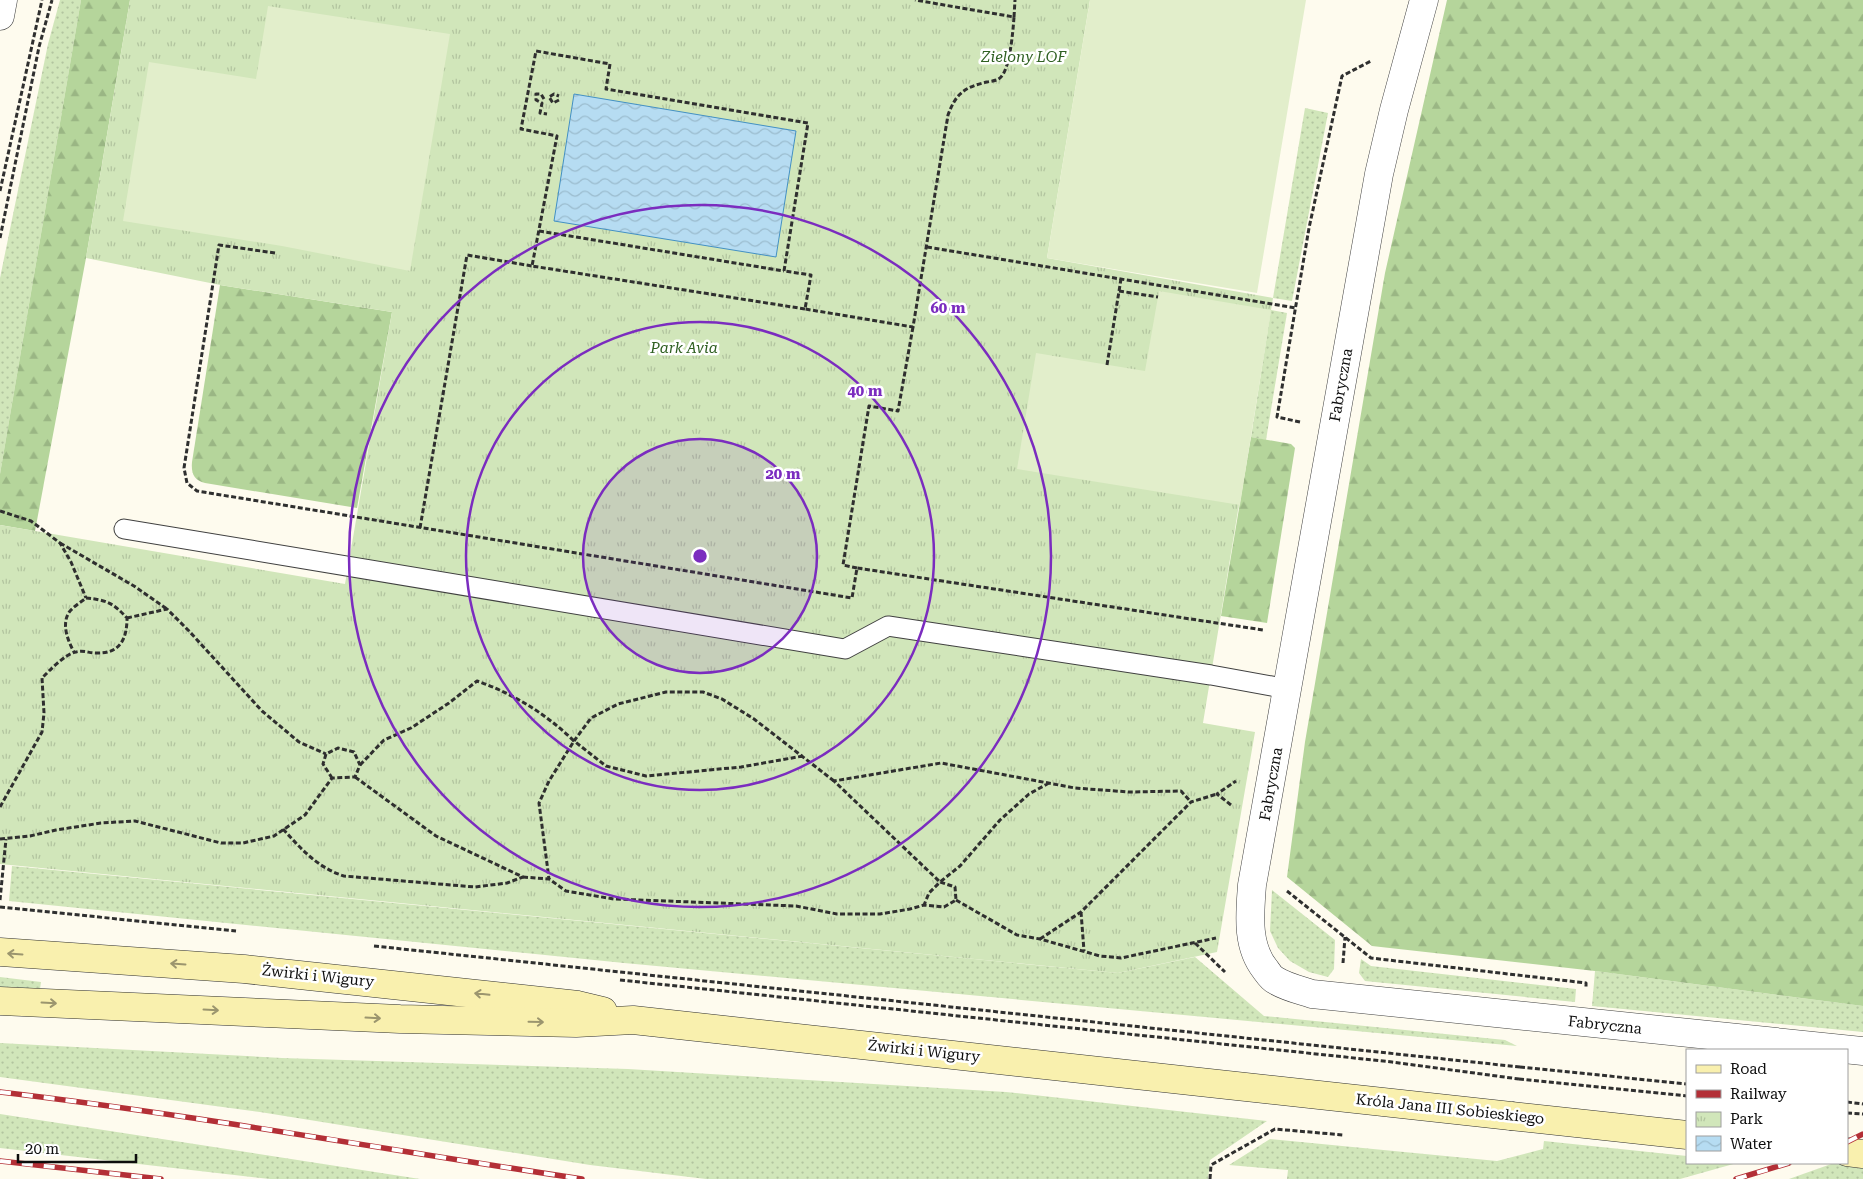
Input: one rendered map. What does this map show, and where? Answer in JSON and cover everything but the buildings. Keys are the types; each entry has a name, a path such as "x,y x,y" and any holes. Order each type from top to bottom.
{"main road":[{"name":"Żwirki i Wigury","path":"0,952 244,969 398,984 578,1005 633,1020 1214,1083"},
{"name":"Żwirki i Wigury","path":"0,1000 400,1019 576,1023 633,1020"},
{"name":"Króla Jana III Sobieskiego","path":"1214,1083 1686,1135"},
{"path":"1848,1152 1863,1154"}],"street":[{"path":"0,16 4,0"},
{"name":"Fabryczna","path":"1424,0 1394,110 1379,174 1256,865 1252,894 1251,933 1256,952 1262,965 1273,979 1285,986 1312,994 1843,1049"},
{"name":"Fabryczna","path":"1848,1050 1863,1051"}],"lane":[{"path":"124,529 845,649 888,626 1212,675 1288,689"}],"path":[{"path":"0,191 42,0"},
{"path":"0,238 39,47 52,0"},
{"path":"915,0 1014,17"},
{"path":"1015,0 1013,32 1007,66 1002,76 996,80 971,86 959,94 948,115 898,411 869,406 844,566 1268,631"},
{"path":"532,266 557,136 521,129 536,50 610,64 606,89 808,123 784,271"},
{"path":"544,98 541,94 536,94 536,100 542,103 540,113 547,114"},
{"path":"559,96 554,94 550,96 553,103 559,100"},
{"path":"539,231 811,275 805,310"},
{"path":"275,253 219,245 184,468 186,483 197,492 852,598 856,568"},
{"path":"927,247 1296,308"},
{"path":"420,528 467,255 913,327"},
{"path":"1107,365 1121,279"},
{"path":"1119,291 1158,297"},
{"path":"0,511 32,521 60,543 134,586 167,609 262,711 299,742 326,754"},
{"path":"60,543 72,562 86,598"},
{"path":"0,807 42,732 44,713 42,678 54,666 74,652 97,653 112,651 122,643 127,633 127,618 116,605 98,599 86,598 68,613 65,627 74,652"},
{"path":"127,618 167,609"},
{"path":"355,777 360,765 384,740 411,728 449,703 477,681 492,686 522,701 553,721 606,766 646,776 742,767 803,756"},
{"path":"549,879 539,803 574,740 592,718 618,704 666,692 703,692 722,700 754,718 834,781 940,882 955,887 956,900"},
{"path":"332,778 323,764 326,754 338,748 354,752 360,765"},
{"path":"834,781 941,763 1075,788 1129,792 1181,790 1191,802"},
{"path":"332,778 355,777 436,836 523,877 549,879 566,891 614,899 796,906 837,914 880,914 924,906 944,907 956,900"},
{"path":"0,839 30,836 101,823 135,821 221,843 243,843 274,836 304,815 332,778"},
{"path":"1040,939 1082,912 1191,802 1217,794 1240,778"},
{"path":"924,906 929,893 960,866 1000,820 1029,794 1049,783"},
{"path":"1217,794 1232,805"},
{"path":"283,829 316,862 331,872 344,876 475,887 507,883 523,877"},
{"path":"0,900 6,839"},
{"path":"1256,865 1371,958 1586,983 1583,1023"},
{"path":"956,900 1017,935 1040,939 1100,956 1121,958 1219,937"},
{"path":"0,907 246,932"},
{"path":"1082,912 1084,951"},
{"path":"1342,970 1345,937"},
{"path":"374,946 1686,1084"},
{"path":"611,979 1372,1060 1519,1079 1686,1096"},
{"path":"1848,1102 1863,1104"},
{"path":"1848,1113 1863,1114"},
{"path":"1210,1179 1211,1165 1275,1129 1344,1135"}],"green space":[{"path":"60,0 81,0 0,474 0,278 48,44"},
{"path":"81,0 130,0 86,258 35,531 0,525 0,474"},
{"path":"130,0 1090,0 1047,258 1273,298 1203,723 1255,732 1217,952 1118,973 0,864 0,525 345,584 392,312 220,285 86,258"},
{"path":"1090,0 1306,0 1257,293 1047,258"},
{"path":"1447,0 1863,0 1863,1006 1595,971 1372,946 1287,877 1305,742 1385,273"},
{"path":"268,6 450,34 410,271 282,246 123,221 149,62 256,79"},
{"path":"1305,108 1328,113 1292,301 1273,298"},
{"path":"220,285 392,312 357,508 205,483 194,476 192,462"},
{"path":"1159,291 1271,310 1240,505 1017,469 1036,353 1145,371"},
{"path":"1271,310 1287,313 1266,440 1251,437"},
{"path":"1251,437 1291,444 1295,448 1267,623 1221,616"},
{"path":"12,866 1118,973 1195,957 1264,1016 1505,1040 1517,1046 624,963 9,901"},
{"path":"1272,890 1335,940 1334,969 1328,977 1309,972 1290,961 1278,948 1270,931"},
{"path":"1361,959 1371,966 1576,989 1575,1002 1365,981 1359,973"},
{"path":"1595,971 1863,1006 1863,1032 1592,1006"},
{"path":"0,977 41,982 40,989 0,987"},
{"path":"0,1043 282,1058 628,1069 1006,1092 1267,1121 1210,1160 1208,1179 706,1179 590,1165 260,1112 0,1077"},
{"path":"0,1114 420,1179 270,1179 0,1148"},
{"path":"1270,1139 1497,1161 1543,1149 1544,1141 1686,1156 1686,1164 1733,1164 1680,1179 1287,1179 1288,1170 1229,1165"},
{"path":"1863,1154 1863,1179 1789,1179 1831,1164 1848,1164"}],"water":[{"path":"574,94 796,131 776,257 554,221"}],"railway":[{"path":"0,1092 219,1122 582,1179"},
{"path":"1848,1142 1863,1134"},
{"path":"0,1161 161,1179"},
{"path":"1736,1179 1786,1164"}],"park label":[{"name":"Zielony LOF","path":"1024,57"},
{"name":"Park Avia","path":"684,348"}]}
